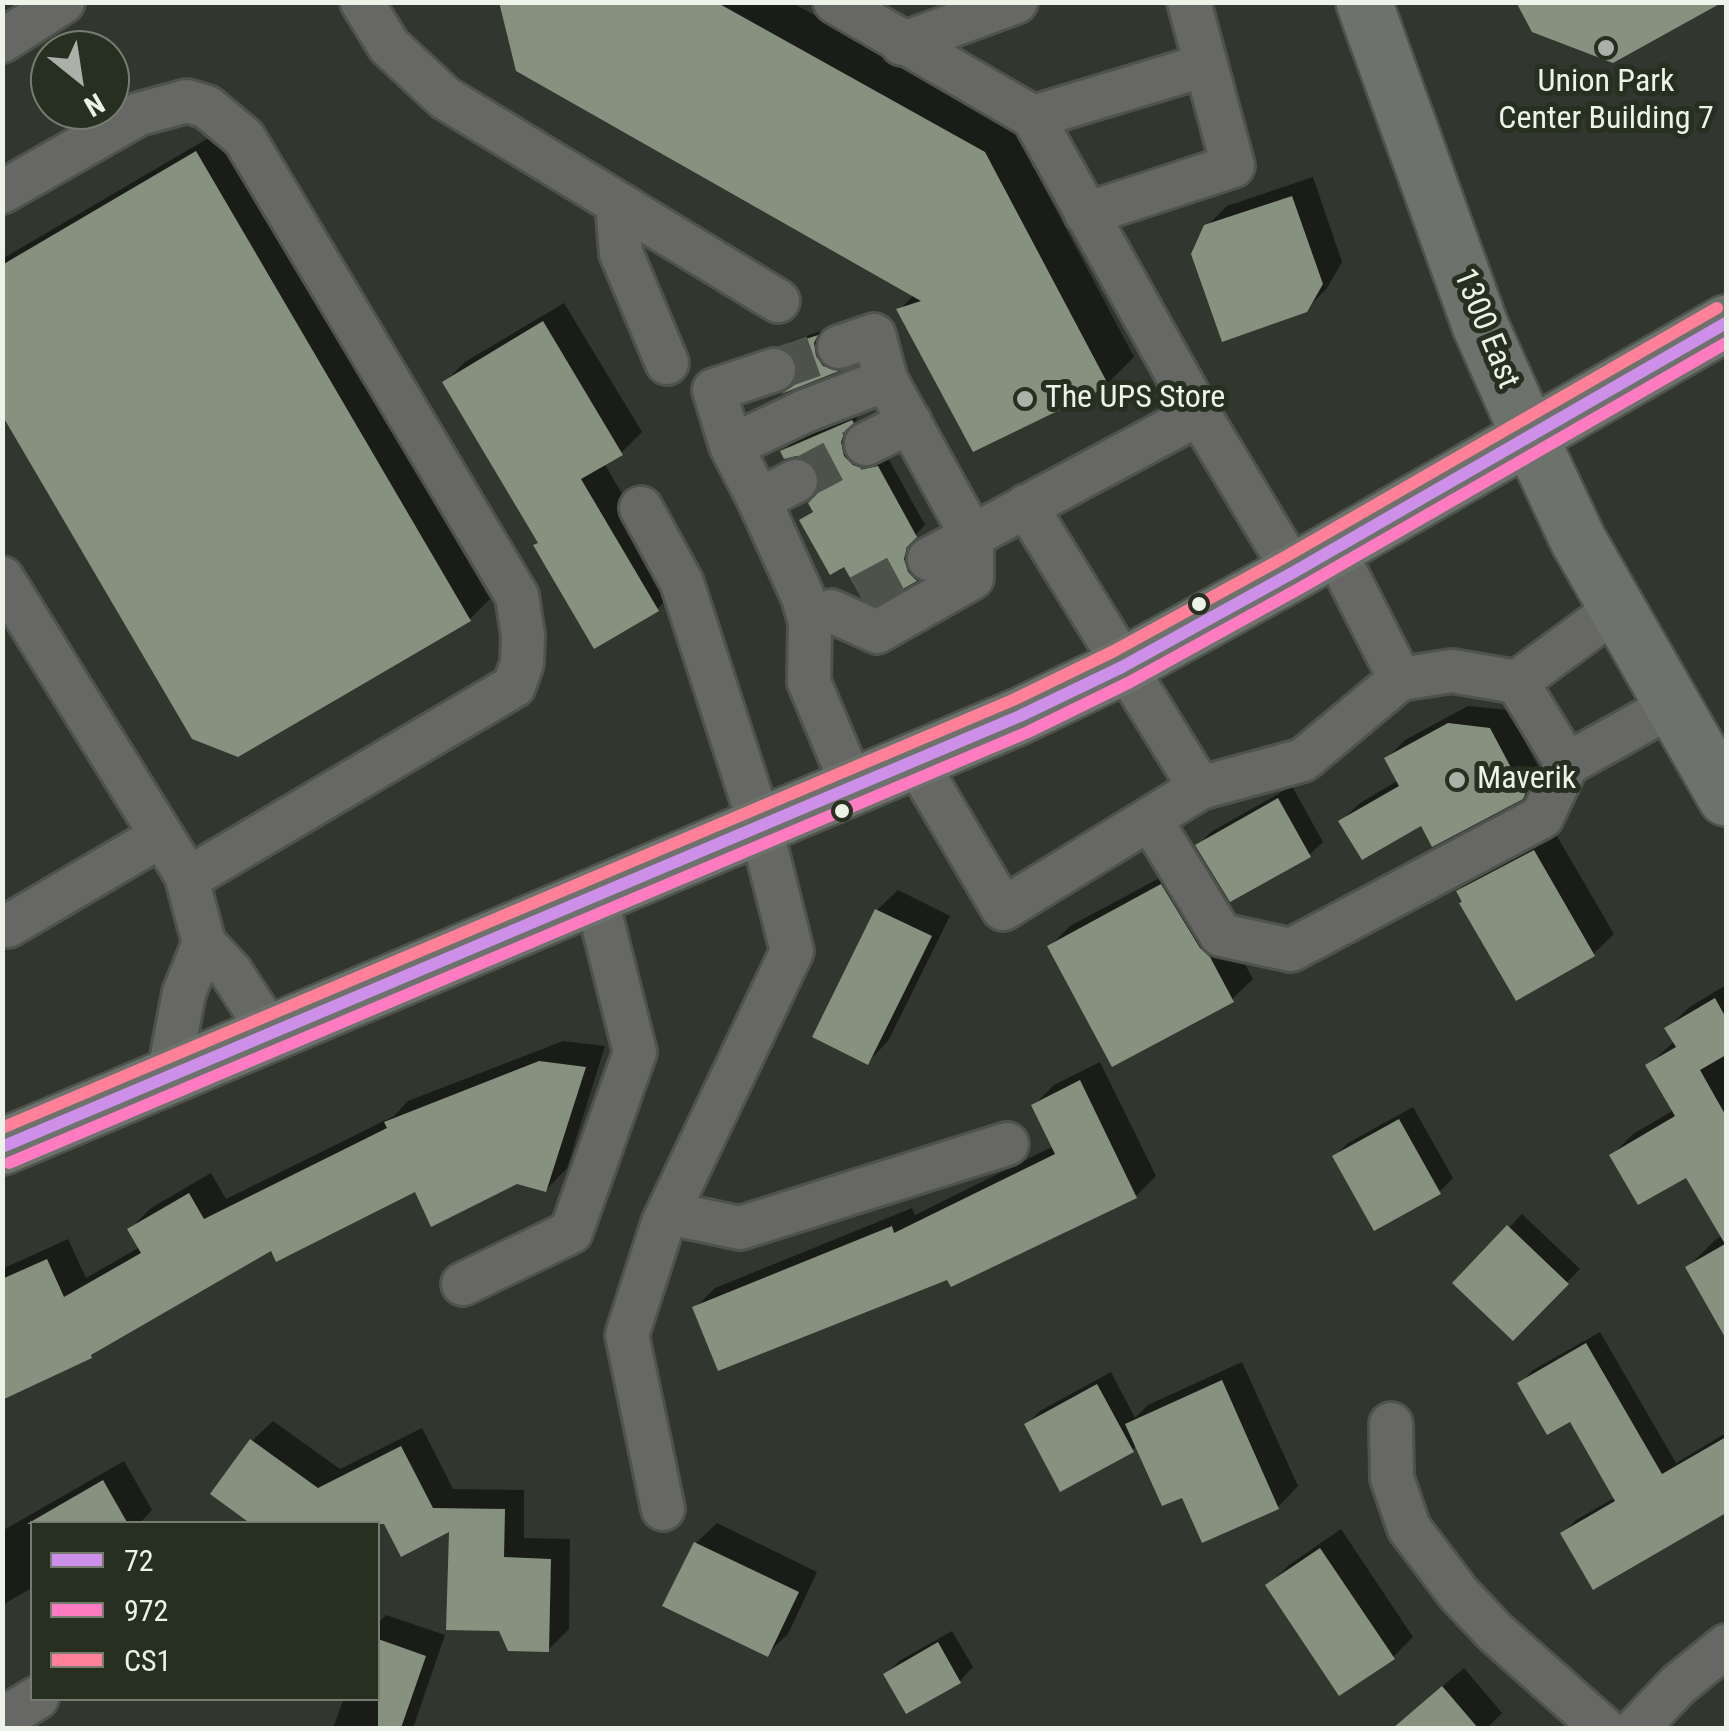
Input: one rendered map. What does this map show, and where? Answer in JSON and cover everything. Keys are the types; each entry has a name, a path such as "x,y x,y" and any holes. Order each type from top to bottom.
{"main road":[{"name":"1300 East","path":"1364,2 1480,325 1530,436 1578,540 1726,798"},
{"path":"2,1147 1020,716 1122,666 1314,561 1726,323"}],"street":[{"path":"2,41 63,2"},
{"path":"362,2 389,46 445,98 778,301"},
{"path":"835,2 1033,117 1199,414 1400,679"},
{"path":"1086,214 1233,166 1190,2"},
{"path":"902,44 1014,3"},
{"path":"1033,117 1206,64"},
{"path":"2,192 139,114 187,101 207,106 244,138 517,596 523,635 522,663 514,686 187,880"},
{"path":"617,203 621,253 667,364"},
{"path":"774,370 714,390 731,446 778,490 803,597 877,632 972,578 972,536 886,380 874,335 839,347"},
{"path":"731,446 804,411 886,380"},
{"path":"929,559 1199,414"},
{"path":"866,444 910,422"},
{"path":"1026,506 1200,788"},
{"path":"641,508 682,583 761,828 792,952 668,1213 627,1335 664,1509"},
{"path":"10,605 161,836 187,880 204,943 231,972 270,1034"},
{"path":"916,762 1003,909 1200,788 1302,760 1400,679 1452,671 1517,682 1616,608"},
{"path":"834,610 809,682 853,788"},
{"path":"1517,682 1567,764"},
{"path":"1150,819 1221,935 1291,950 1542,817 1567,764 1671,706"},
{"path":"2,925 8,926 161,836"},
{"path":"463,1284 571,1232 635,1052 596,897"},
{"path":"168,1077 184,993 204,943"},
{"path":"668,1213 740,1228 1007,1144"},
{"path":"1391,1424 1392,1478 1409,1528 1459,1594 1496,1633 1603,1728"},
{"path":"1637,1728 1678,1684 1726,1646"},
{"path":"2,1718 32,1701"}],"building":[{"path":"499,2 716,2 985,152 1109,386 973,452 896,309 921,301 516,71"},
{"name":"Union Park Center Building 7","path":"1516,2 1723,2 1613,63 1532,32"},
{"path":"196,151 471,621 238,757 192,739 2,415 2,265"},
{"path":"1292,196 1323,284 1307,312 1222,342 1191,254 1204,225"},
{"path":"543,321 623,455 581,479 659,611 594,649 533,545 538,543 442,382"},
{"path":"818,335 814,343 816,356 823,366 839,371 781,394 793,386 799,374 797,361 782,347"},
{"path":"852,420 854,423 841,442 844,456 864,469 878,466 917,537 907,547 904,559 908,572 917,581 876,604 861,597 844,567 830,575 799,520 813,512 808,503 821,483 819,470 809,460 796,456 784,459 780,451"},
{"name":"Maverik","path":"1448,723 1490,728 1525,794 1523,799 1432,847 1421,826 1362,860 1338,821 1399,786 1384,758"},
{"path":"1278,798 1311,857 1230,902 1195,845"},
{"path":"1534,850 1595,956 1516,1001 1459,903 1462,902 1456,891"},
{"path":"1161,884 1200,948 1210,957 1234,1002 1112,1067 1047,946"},
{"path":"875,909 932,936 868,1065 812,1037"},
{"path":"1715,998 1726,1018 1726,1055 1700,1070 1726,1116 1726,1339 1685,1267 1725,1244 1686,1178 1638,1205 1609,1155 1675,1116 1645,1065 1676,1047 1664,1028"},
{"path":"539,1061 586,1067 546,1192 517,1184 431,1227 415,1192 276,1262 271,1251 91,1355 92,1358 2,1400 2,1279 47,1259 64,1297 141,1253 127,1229 189,1193 204,1219 387,1128 384,1122"},
{"path":"1080,1080 1137,1198 951,1287 947,1280 718,1371 692,1307 892,1226 894,1233 1055,1154 1031,1105"},
{"path":"1399,1119 1441,1194 1374,1231 1332,1156"},
{"path":"1507,1225 1569,1284 1513,1341 1452,1283"},
{"path":"1586,1343 1662,1474 1726,1437 1726,1513 1593,1590 1560,1533 1615,1501 1570,1422 1547,1435 1517,1383"},
{"path":"1222,1380 1279,1509 1202,1543 1182,1498 1162,1506 1125,1424"},
{"path":"1097,1384 1134,1452 1060,1492 1024,1424"},
{"path":"250,1439 318,1488 401,1446 433,1508 505,1509 504,1557 551,1559 549,1652 508,1651 499,1631 446,1630 449,1532 401,1557 380,1521 247,1521 210,1494"},
{"path":"103,1480 126,1521 32,1521"},
{"path":"694,1542 799,1592 768,1657 662,1606"},
{"path":"1320,1548 1395,1659 1339,1696 1265,1585"},
{"path":"380,1640 426,1656 401,1728 378,1728"},
{"path":"938,1642 961,1683 906,1714 883,1674"},
{"path":"1442,1686 1478,1728 1393,1728"}],"tunnel":[{"path":"774,370 839,347"},
{"path":"796,481 866,444"},
{"path":"860,596 929,559"}],"transit line":[{"name":"CS1","path":"2,1128 1013,700 1114,651 1285,557 1717,308"},
{"name":"72","path":"2,1147 1020,716 1122,667 1294,572 1726,323"},
{"name":"972","path":"9,1163 1028,732 1130,682 1302,587 1726,343"}],"place":[{"name":"Union Park Center Building 7","path":"1606,48"},
{"name":"The UPS Store","path":"1025,399"},
{"name":"Maverik","path":"1457,780"}]}
